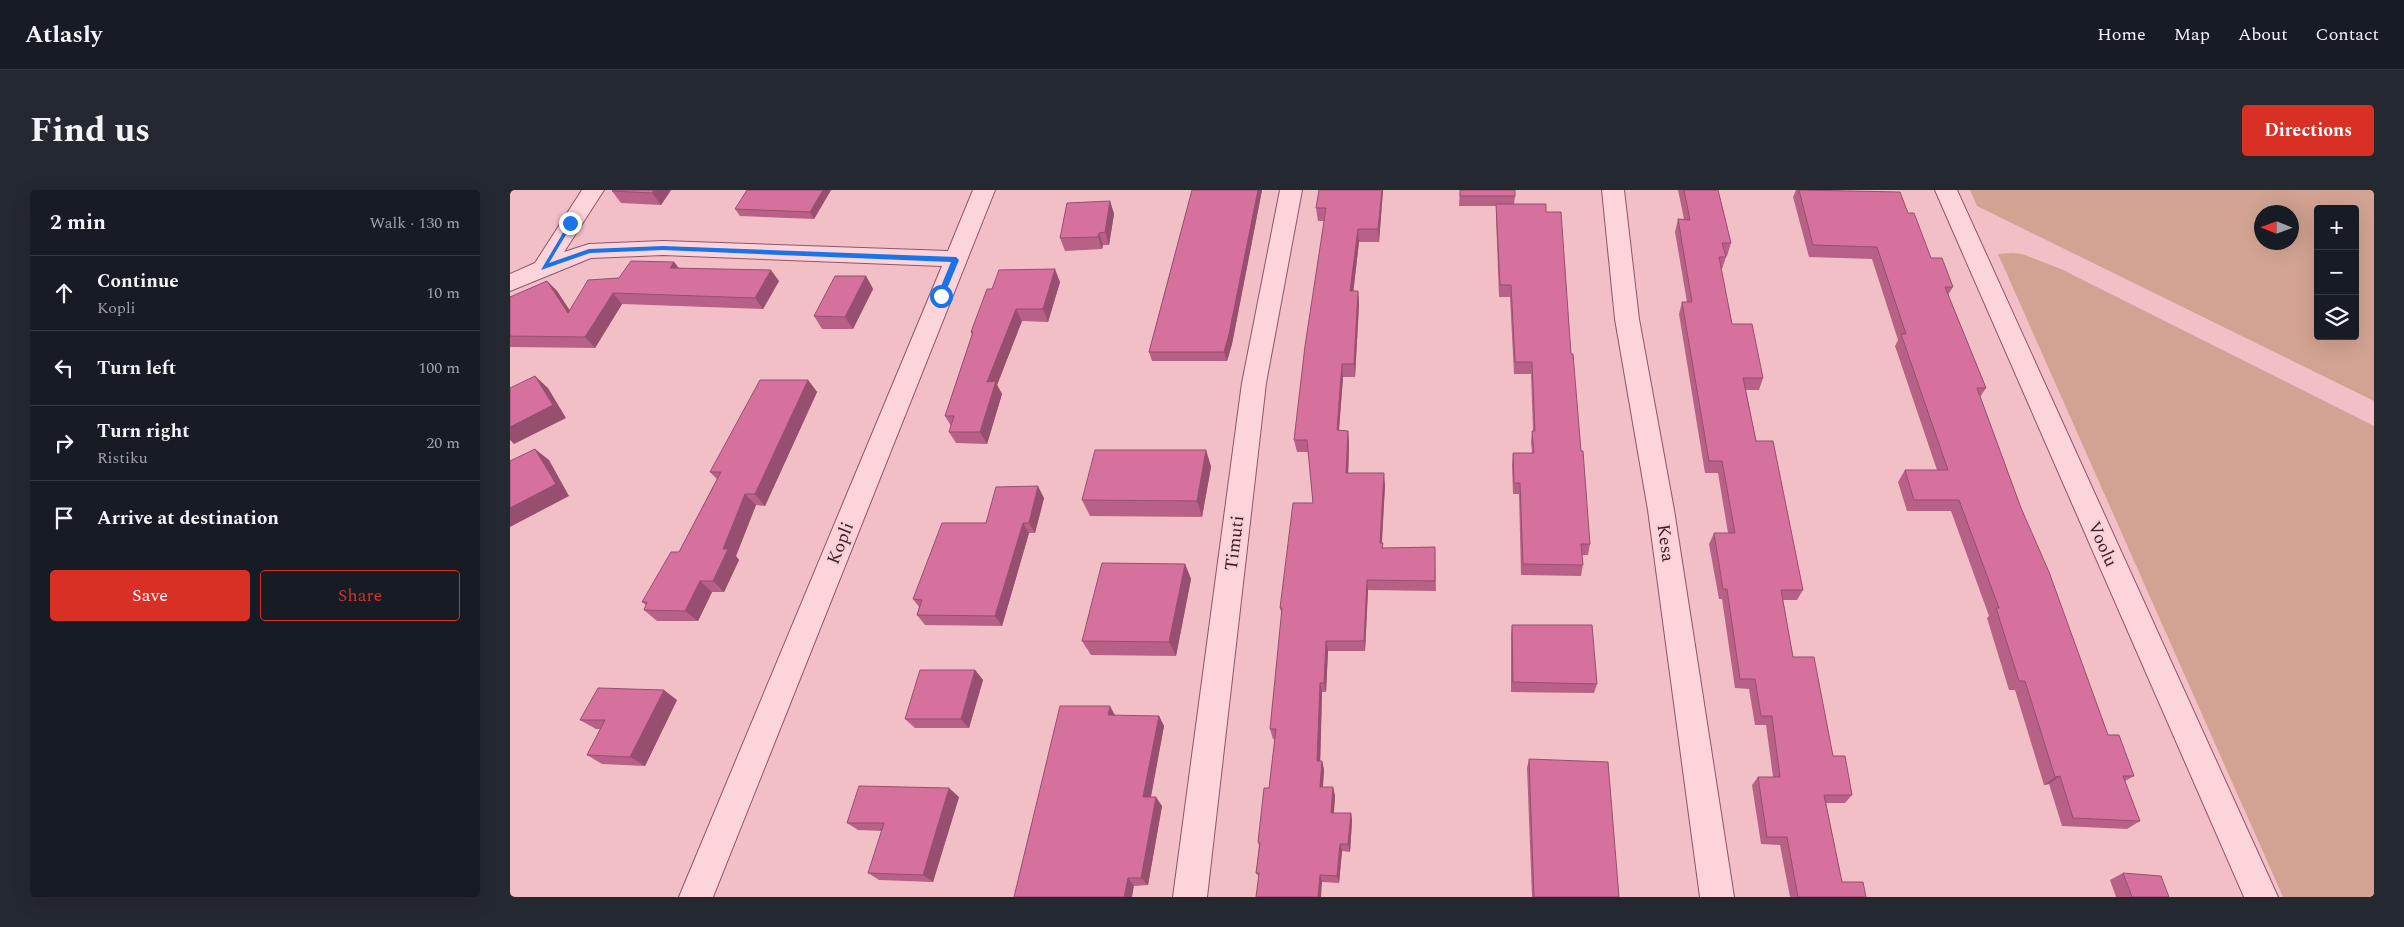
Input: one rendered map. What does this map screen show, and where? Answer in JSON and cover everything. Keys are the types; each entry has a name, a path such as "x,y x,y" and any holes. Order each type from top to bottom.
{"street":[{"path":"543,268 570,223 593,190"},
{"name":"Kopli","path":"696,897 984,190"},
{"name":"Timuti","path":"1190,897 1254,383 1291,190"},
{"name":"Kesa","path":"1613,190 1627,319 1661,510 1717,897"},
{"name":"Voolu","path":"1946,190 2261,897"},
{"path":"510,283 543,268 589,251 663,248 956,260"}],"shaded area":[{"path":"1970,190 2374,190 2374,401 1977,206"},
{"path":"1998,254 2022,254 2061,269 2374,426 2374,897 2283,897"}],"building":[{"path":"613,190 654,190 652,193"},
{"path":"747,190 823,190 810,212 735,209"},
{"path":"1192,190 1258,190 1229,334 1224,352 1149,352"},
{"path":"1319,190 1382,190 1378,229 1358,229 1350,291 1358,291 1354,364 1342,364 1337,430 1348,431 1346,473 1384,473 1380,543 1383,543 1382,548 1435,547 1435,581 1367,580 1364,641 1326,641 1324,683 1320,683 1317,761 1322,761 1320,787 1333,787 1331,813 1351,813 1348,844 1340,844 1337,876 1320,875 1318,897 1256,897 1259,873 1256,873 1260,843 1258,842 1264,788 1269,788 1276,729 1270,729 1282,608 1280,608 1293,503 1313,503 1307,440 1294,440 1305,346 1326,208 1316,208"},
{"path":"1460,190 1515,190 1515,196 1460,196"},
{"path":"1684,190 1718,190 1731,243 1722,243 1726,257 1719,257 1732,324 1752,324 1763,378 1743,378 1756,441 1773,441 1803,590 1781,590 1793,657 1814,657 1833,756 1845,756 1852,795 1824,795 1842,882 1863,882 1866,897 1798,897 1787,837 1767,837 1758,777 1780,777 1772,716 1761,716 1755,679 1740,679 1727,589 1723,589 1714,533 1735,533 1722,461 1709,461 1682,302 1692,302 1678,219 1690,220"},
{"path":"1799,190 1900,192 1908,213 1914,213 1931,258 1942,258 1953,287 1945,287 1986,388 1977,388 2021,508 2049,572 2108,735 2119,735 2134,776 2123,776 2140,821 2073,818 2060,776 2055,777 2025,681 2019,681 1996,608 1999,608 1959,500 1914,500 1905,470 1948,470 1901,334 1906,334 1877,247 1813,245"},
{"path":"1110,201 1105,232 1099,233 1098,237 1060,238 1067,203"},
{"path":"1496,204 1546,204 1546,212 1561,212 1571,354 1573,354 1581,451 1583,451 1590,544 1581,544 1583,565 1523,564 1520,483 1514,483 1513,453 1534,453 1532,431 1535,431 1532,362 1515,362 1511,285 1500,285"},
{"path":"631,261 674,262 670,268 771,270 755,298 613,293 585,337 510,336 510,297 547,281 568,313 588,280 619,278"},
{"path":"1055,269 1043,309 1016,309 987,382 996,381 980,432 949,432 954,416 945,416 973,332 971,332 987,289 992,289 999,270"},
{"path":"835,276 866,276 845,317 814,316"},
{"path":"535,376 553,405 510,427 510,388"},
{"path":"760,380 808,380 755,494 745,494 723,549 728,549 713,581 700,581 685,611 644,610 647,602 642,602 671,552 679,552 721,472 710,472"},
{"path":"535,449 556,484 510,508 510,461"},
{"path":"1095,450 1206,450 1197,501 1082,500"},
{"path":"1038,486 1029,523 1023,523 995,616 917,615 922,600 913,599 942,523 986,523 996,487"},
{"path":"1102,563 1185,564 1169,642 1082,641"},
{"path":"1512,625 1592,625 1597,684 1513,682"},
{"path":"920,670 975,670 961,719 905,719"},
{"path":"598,688 664,690 630,757 587,755 605,720 580,720"},
{"path":"1060,706 1110,706 1108,715 1159,716 1143,797 1156,797 1141,878 1128,878 1124,897 1014,897"},
{"path":"1529,759 1608,762 1619,897 1534,897"},
{"path":"859,786 949,788 923,875 868,873 884,823 847,823"},
{"path":"2123,873 2161,876 2169,897 2132,897"}],"route":[{"path":"570,223 543,268 589,251 663,248 956,260 941,296"}]}
